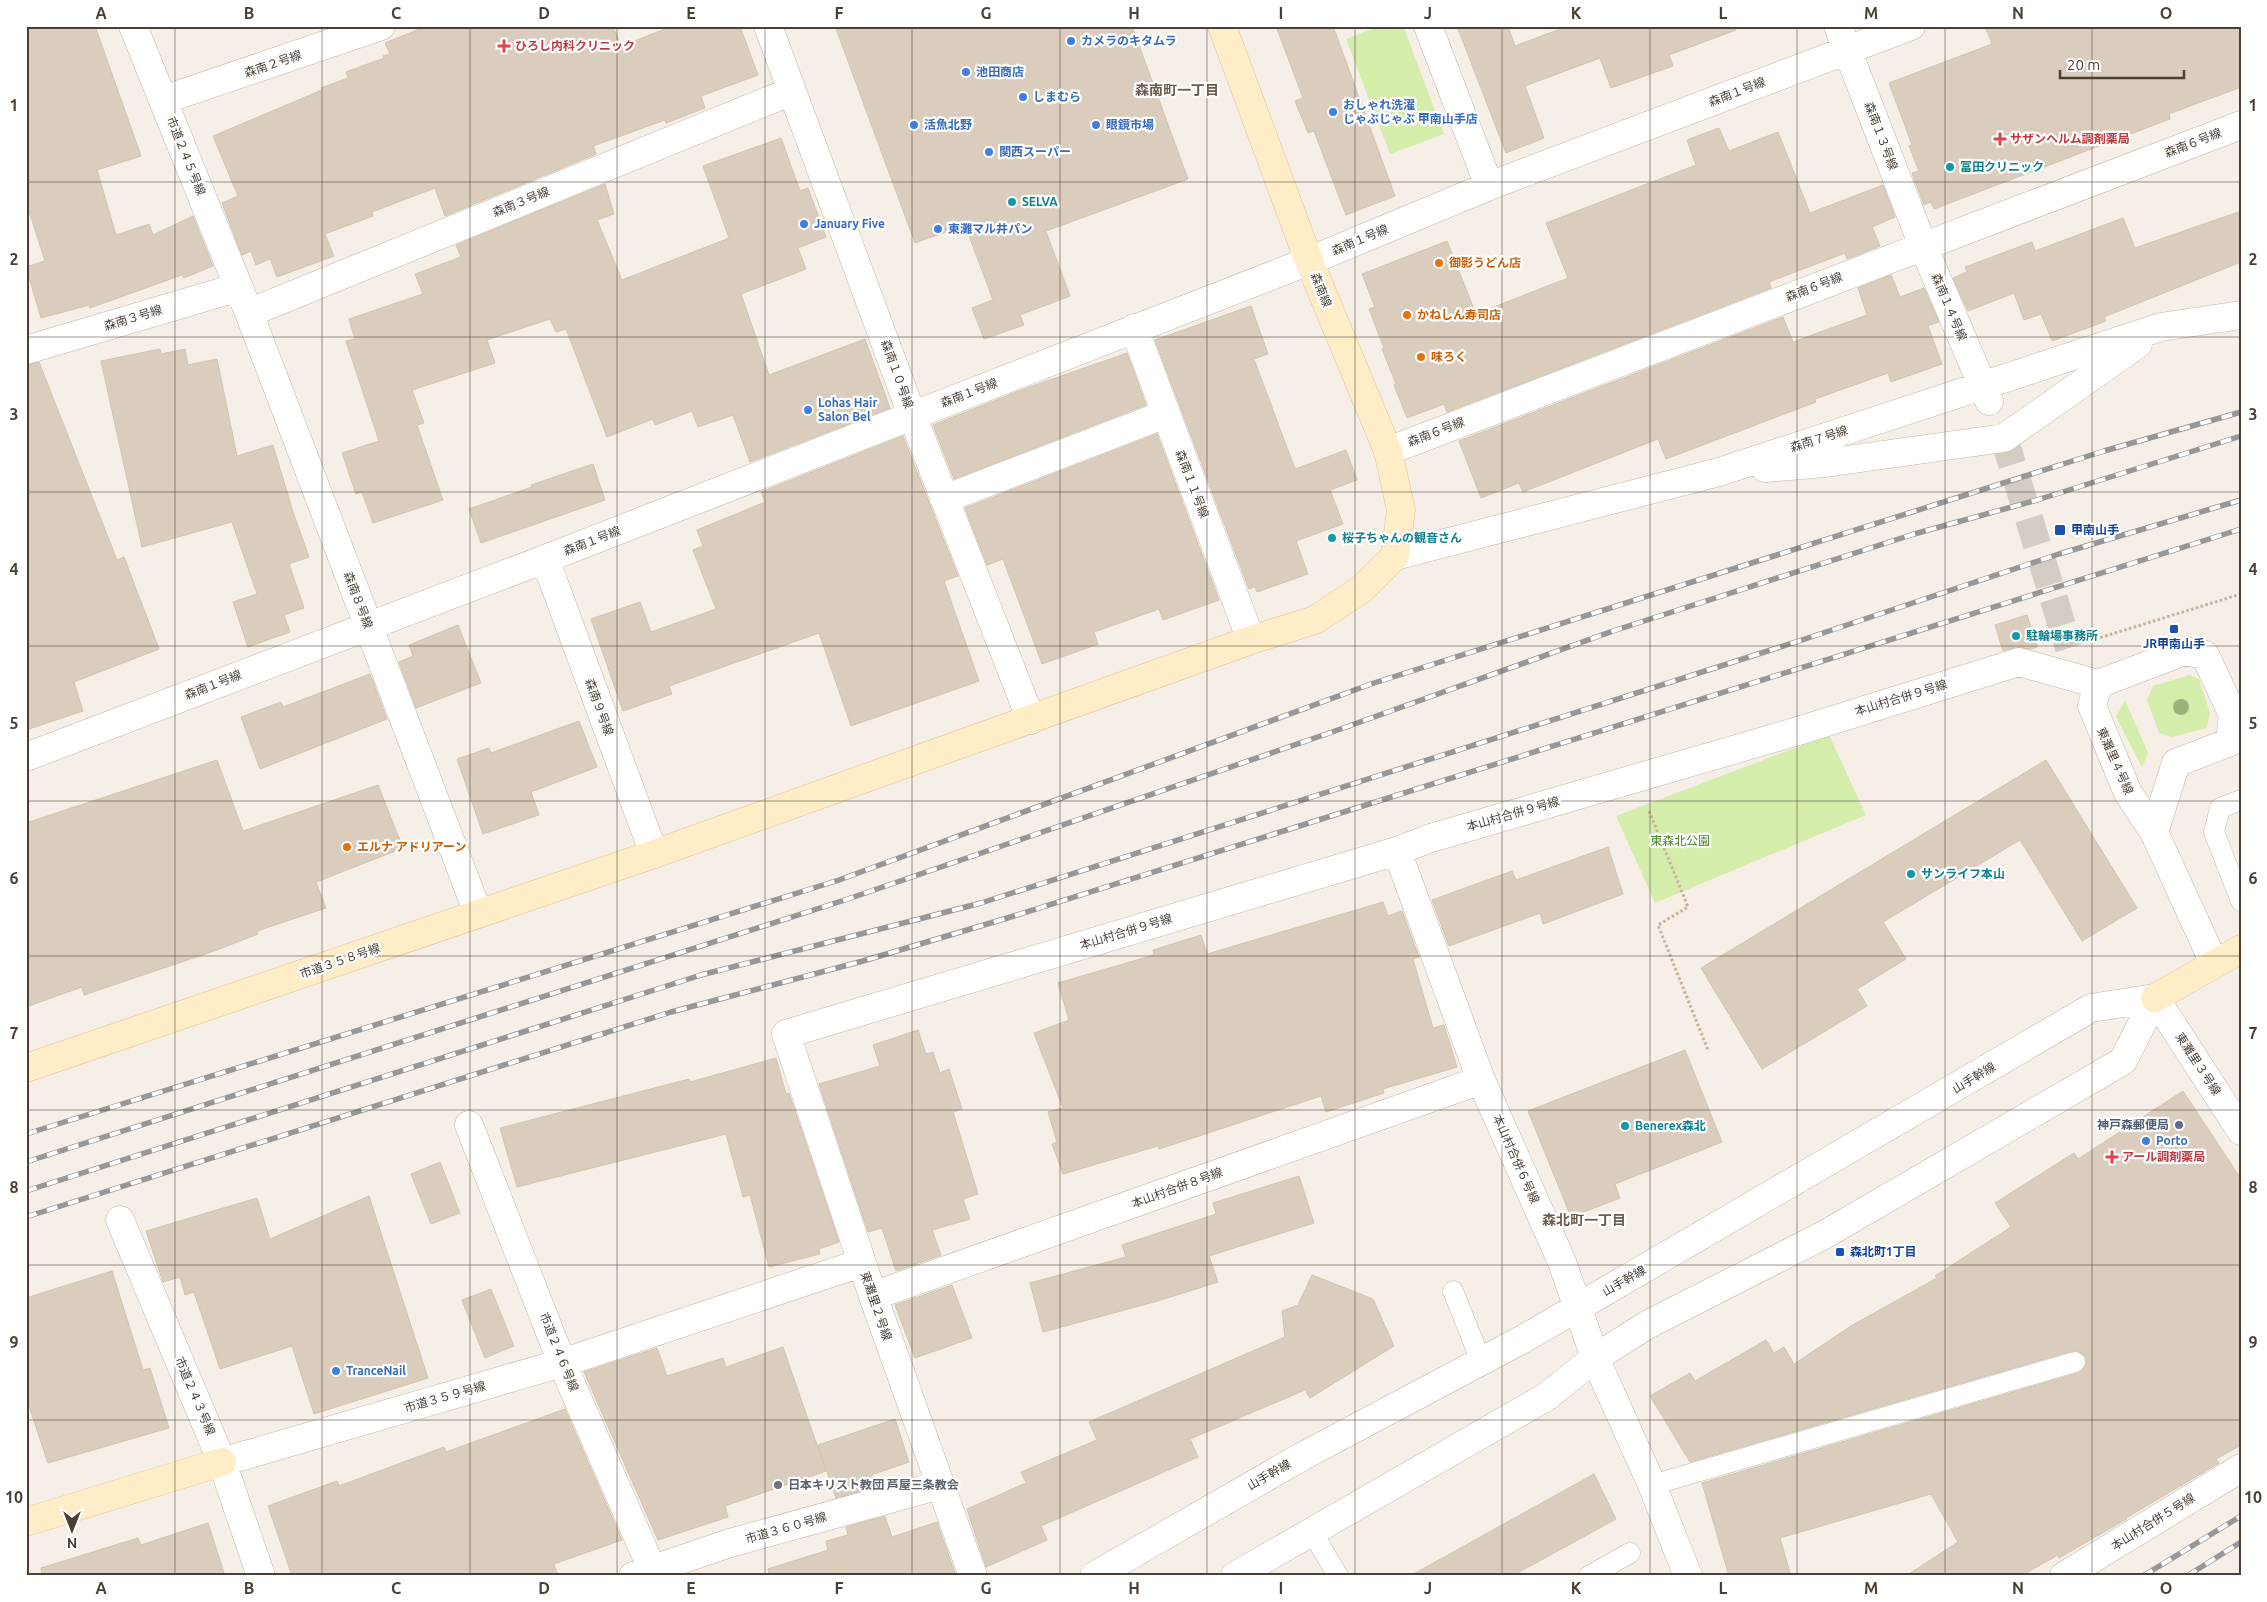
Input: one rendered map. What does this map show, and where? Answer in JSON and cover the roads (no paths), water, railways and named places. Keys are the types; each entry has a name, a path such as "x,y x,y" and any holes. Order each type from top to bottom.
{"street":[{"name":"市道２４５号線","path":"133,26 239,287"},
{"name":"森南２号線","path":"163,100 382,26"},
{"name":"森南１０号線","path":"768,26 912,415 1031,720"},
{"name":"森南線","path":"1222,26 1310,261 1388,451 1401,510 1395,556"},
{"path":"1428,26 1489,186"},
{"name":"森南１号線","path":"26,757 367,625 545,559 1310,261 1843,38 1910,26"},
{"name":"森南１３号線","path":"1843,38 1923,246"},
{"name":"森南３号線","path":"250,313 792,91"},
{"name":"森南６号線","path":"1388,451 2241,125"},
{"name":"森南１４号線","path":"1923,246 1990,404"},
{"name":"森南３号線","path":"26,350 239,287"},
{"name":"森南８号線","path":"239,287 478,913"},
{"name":"森南７号線","path":"1395,556 1990,404 2162,327 2241,315"},
{"path":"1719,472 1825,463 1990,404 2162,327"},
{"name":"森南１１号線","path":"1134,328 1251,640"},
{"path":"944,499 1166,414"},
{"name":"市道３５８号線","path":"27,1066 654,854 1251,640 1315,620 1362,589 1395,556"},
{"name":"森南９号線","path":"545,559 654,854"},
{"path":"2098,684 2184,651 2205,655 2233,715 2230,742 2176,763 2154,832"},
{"name":"本山村合併９号線","path":"786,1034 1397,852 1431,838 1638,778 2019,662 2098,684"},
{"name":"東灘里４号線","path":"2098,684 2092,706 2128,793 2154,832 2214,963"},
{"name":"本山村合併６号線","path":"1397,852 1481,1080 1562,1262 1595,1358 1652,1484 1688,1576"},
{"name":"山手幹線","path":"1094,1576 1303,1456 1577,1308 2091,1008 2155,998 2241,949"},
{"path":"1235,1576 1546,1397 1595,1358 1647,1325 1824,1235 2122,1061 2155,998"},
{"name":"東灘里３号線","path":"2155,998 2241,1131"},
{"name":"東灘里２号線","path":"786,1034 872,1296 973,1576"},
{"name":"本山村合併８号線","path":"872,1296 1481,1080"},
{"name":"市道２４６号線","path":"469,1125 646,1574"},
{"name":"市道２４３号線","path":"120,1220 222,1462 261,1576"},
{"name":"市道３５９号線","path":"26,1522 222,1462 562,1363 861,1263"},
{"name":"本山村合併５号線","path":"2064,1576 2241,1468"},
{"name":"市道３６０号線","path":"646,1574 730,1543 940,1484"}],"lane":[{"path":"2241,800 2220,808 2214,832 2241,901"},
{"path":"1453,1291 1482,1361"},
{"path":"1652,1484 2075,1362"},
{"path":"1312,1532 1338,1576"},
{"path":"1590,1576 1630,1553"}],"tunnel":[{"path":"2004,438 2069,648"}],"railway":[{"path":"26,1134 839,880 1371,684 2104,451 2241,412"},
{"path":"26,1162 848,899 1335,731 1613,631 1914,534 2037,500 2241,436"},
{"path":"26,1191 701,975 981,903 1805,639 2059,554 2241,500"},
{"path":"26,1217 671,1012 863,961 1014,916 2241,529"},
{"path":"2143,1576 2241,1516"},
{"path":"2187,1576 2241,1542"}],"place":[{"name":"カメラのキタムラ","path":"1071,41"},
{"name":"ひろし内科クリニック","path":"504,46"},
{"name":"池田商店","path":"966,72"},
{"name":"しまむら","path":"1023,97"},
{"name":"おしゃれ洗濯 じゃぶじゃぶ 甲南山手店","path":"1333,112"},
{"name":"活魚北野","path":"914,125"},
{"name":"眼鏡市場","path":"1096,125"},
{"name":"サザンヘルム調剤薬局","path":"2000,139"},
{"name":"関西スーパー","path":"989,152"},
{"name":"冨田クリニック","path":"1950,167"},
{"name":"SELVA","path":"1012,202"},
{"name":"January Five","path":"804,224"},
{"name":"東灘マル井パン","path":"938,229"},
{"name":"御影うどん店","path":"1439,263"},
{"name":"かねしん寿司店","path":"1407,315"},
{"name":"味ろく","path":"1421,357"},
{"name":"Lohas Hair Salon Bel","path":"808,410"},
{"name":"甲南山手","path":"2060,530"},
{"name":"桜子ちゃんの観音さん","path":"1332,538"},
{"name":"JR甲南山手","path":"2174,629"},
{"name":"駐輪場事務所","path":"2016,636"},
{"name":"エルナ アドリアーン","path":"347,847"},
{"name":"サンライフ本山","path":"1911,874"},
{"name":"神戸森郵便局","path":"2179,1125"},
{"name":"Benerex森北","path":"1625,1126"},
{"name":"Porto","path":"2146,1141"},
{"name":"アール調剤薬局","path":"2112,1157"},
{"name":"森北町1丁目","path":"1840,1252"},
{"name":"TranceNail","path":"336,1371"},
{"name":"日本キリスト教団 芦屋三条教会","path":"778,1485"}],"district":[{"name":"森南町一丁目","path":"1177,90"},
{"name":"森北町一丁目","path":"1584,1220"}],"park label":[{"name":"東森北公園","path":"1680,841"}]}
